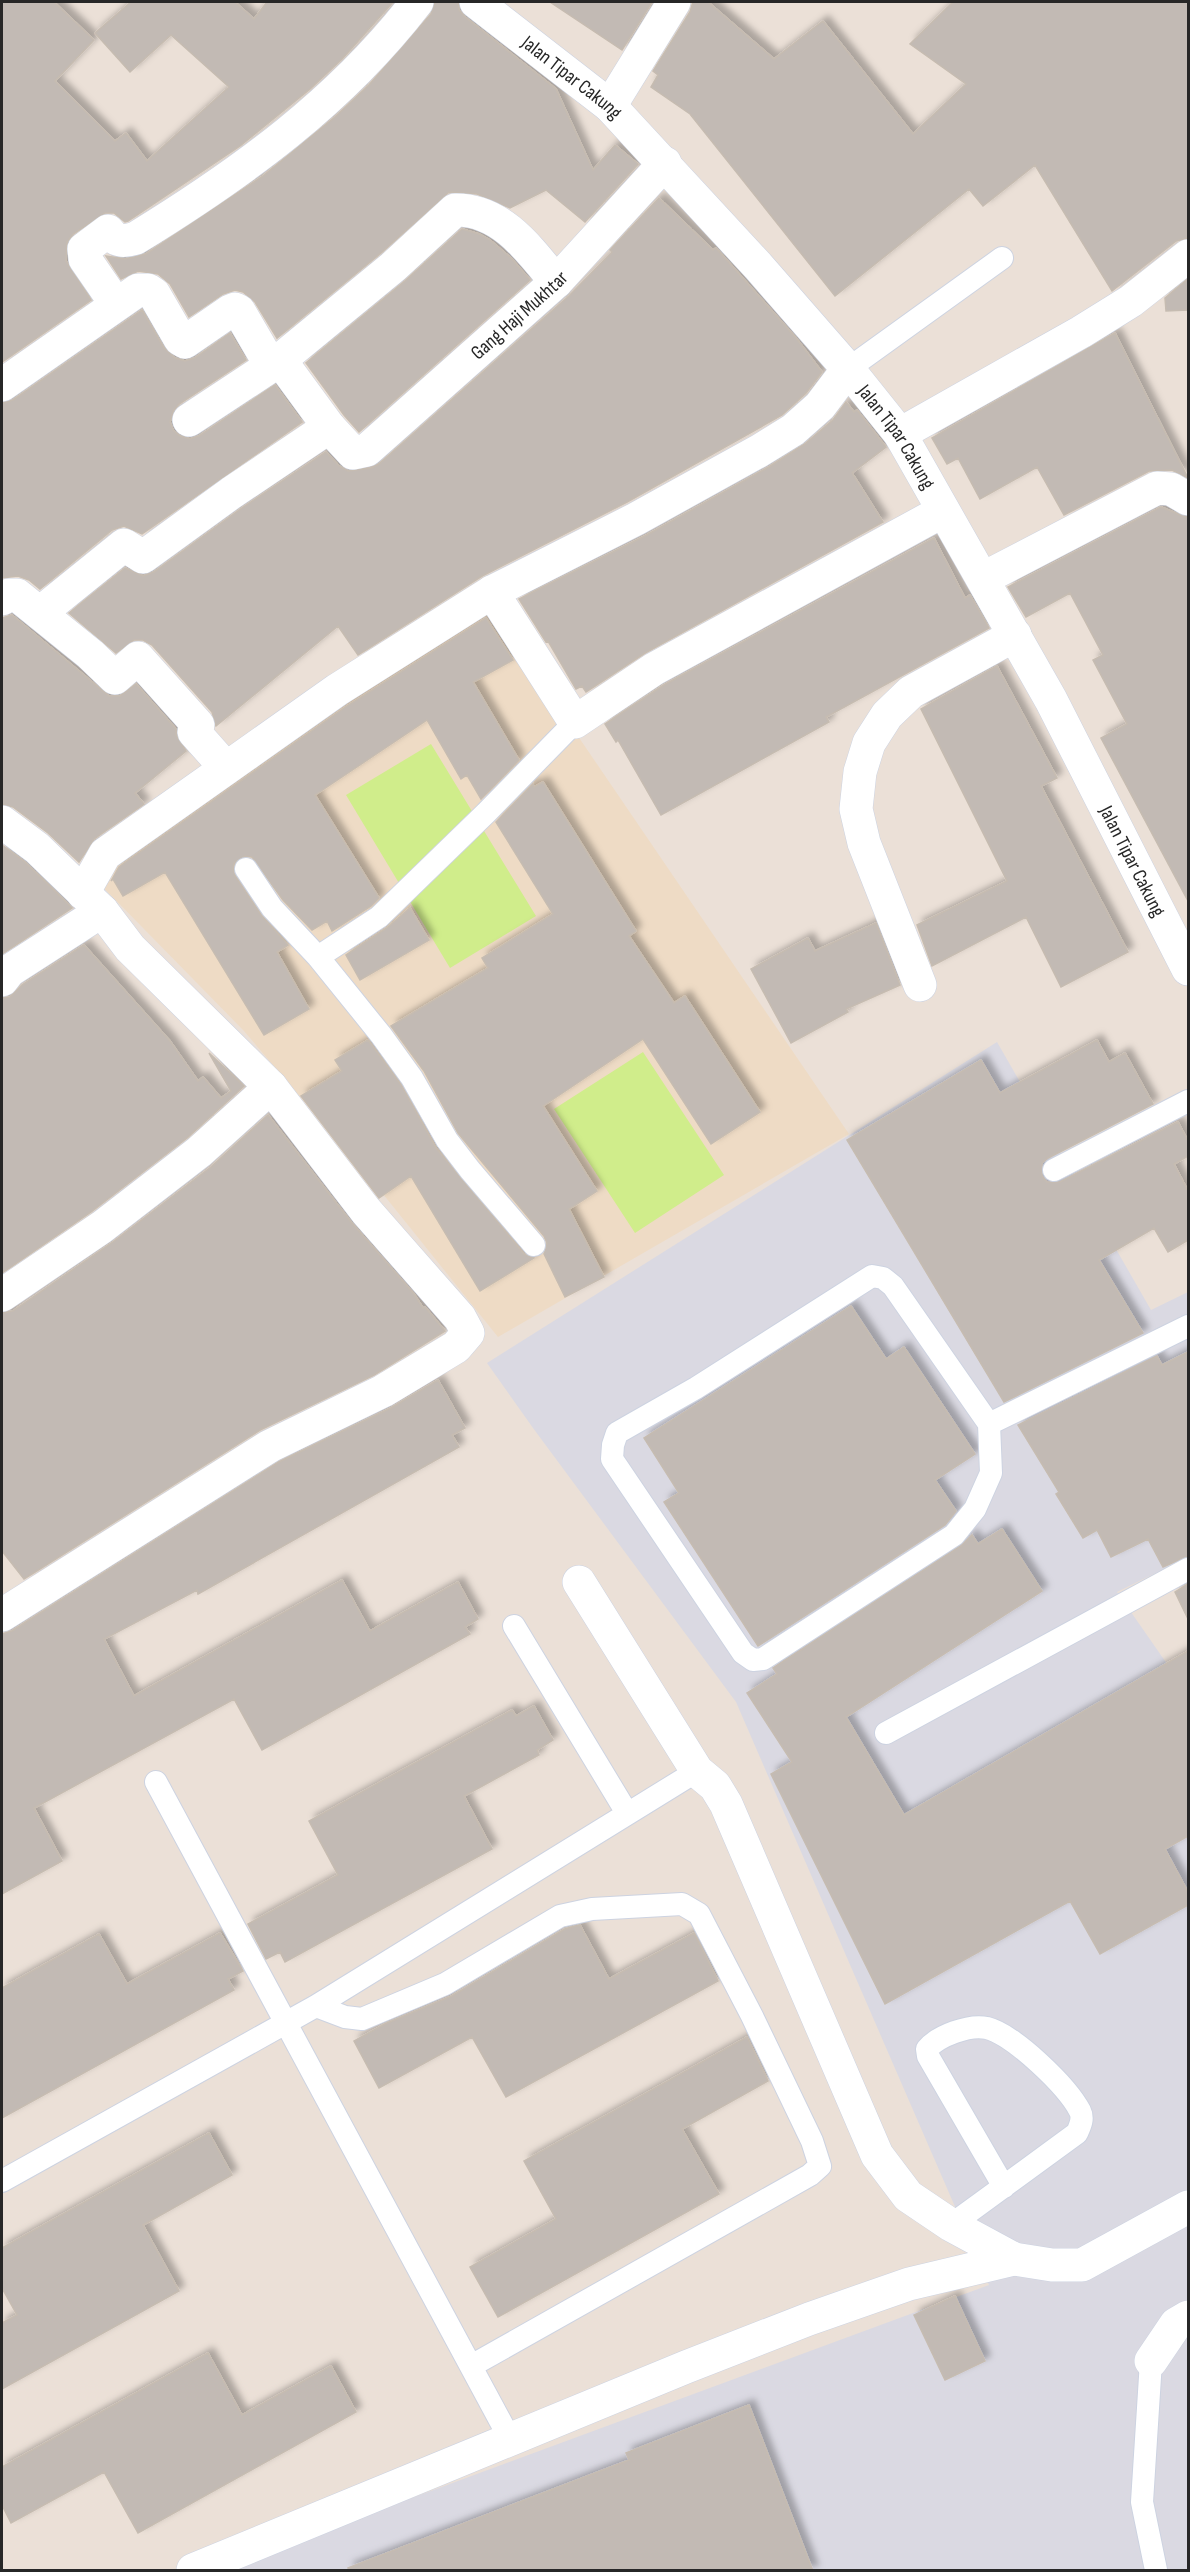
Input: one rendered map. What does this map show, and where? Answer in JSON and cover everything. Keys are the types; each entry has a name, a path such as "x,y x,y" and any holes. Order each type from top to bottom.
{"street":[{"path":"117,304 85,259 84,249 108,231 114,238 124,241 135,238 204,196 267,151 326,100 386,42 417,2"},
{"name":"Jalan Tipar Cakung","path":"476,2 609,106 665,163 848,369 900,434 984,578 1051,700 1188,969"},
{"path":"609,106 674,2"},
{"name":"Gang Haji Mukhtar","path":"329,427 353,453 367,450 556,282 665,163"},
{"path":"189,420 275,363 393,267 455,210 469,209 502,225 522,240 556,282"},
{"path":"900,434 1081,332 1131,301 1188,256"},
{"path":"2,385 138,290 148,290 154,294 180,339 184,342 235,309 239,312 275,363 329,427 231,493 143,557 124,545 40,613"},
{"path":"2,980 93,902 105,854 338,690 492,592 636,519 793,430 820,406 848,369"},
{"path":"984,578 1157,488 1171,489 1188,499"},
{"path":"492,592 575,722 654,669 943,511"},
{"path":"2,599 9,595 17,595 115,678 138,658 198,725 194,732 226,768"},
{"path":"920,985 864,843 856,809 860,772 869,743 887,715 911,692 1015,635"},
{"path":"2,822 37,848 93,902 130,948 271,1087 366,1211 460,1318 468,1333 456,1347 429,1364 383,1391 270,1446 2,1615"},
{"path":"2,1295 128,1206 199,1152 271,1087"},
{"path":"579,1582 697,1771 715,1786 726,1804 877,2155 908,2196 951,2225 1014,2259 1052,2265 1082,2265 1188,2206"},
{"path":"193,2571 510,2439 809,2319 909,2284 1014,2259"},
{"path":"1151,2361 1176,2324 1188,2317"}],"lane":[{"path":"848,369 1002,258"},
{"path":"318,957 379,917 575,722"},
{"path":"246,869 272,908 318,957 399,1061 447,1140 534,1245"},
{"path":"1054,1170 1188,1101"},
{"path":"872,1276 883,1278 893,1286 989,1424 991,1473 975,1509 954,1535 763,1659 753,1660 743,1653 612,1459 617,1433 696,1388 872,1276"},
{"path":"989,1424 1188,1326"},
{"path":"886,1733 1188,1569"},
{"path":"514,1626 627,1813"},
{"path":"2,2181 316,2006 697,1771"},
{"path":"156,1782 510,2439"},
{"path":"316,2006 345,2017 362,2019 445,1984 560,1916 592,1909 682,1904 699,1914 752,2016 812,2141 820,2166 810,2175 471,2366"},
{"path":"951,2225 1004,2187 1077,2133 1082,2123 1081,2112 1041,2063 999,2033 985,2028 971,2028 934,2040 927,2049 927,2056 1004,2187"},
{"path":"1151,2361 1142,2502 1155,2571"}],"shaded area":[{"path":"490,607 849,1134 498,1337 383,1194 244,1031 94,878 113,859"},
{"path":"997,1042 1151,1310 1188,1292 1188,1557 1117,1592 1188,1694 1188,2570 217,2570 989,2285 736,1702 487,1363"}],"green space":[{"path":"431,744 536,916 450,968 346,795"},
{"path":"643,1052 724,1175 635,1233 554,1109"}],"building":[{"path":"2,2 54,2 94,40 55,81 115,141 126,133 147,161 229,87 171,35 130,72 95,33 131,2 235,2 254,19 267,2 393,2 342,59 310,89 240,146 128,221 125,222 114,213 105,213 73,234 67,242 66,261 91,300 2,362"},
{"path":"435,2 458,2 459,10 465,17 556,89 593,170 615,145 638,164 585,222 546,190 510,208 477,194 449,192 381,253 277,338 255,302 243,292 235,290 223,294 189,317 170,284 158,274 138,271 121,279 106,256 125,259 146,254 263,176 335,117 369,85 431,14"},
{"path":"550,2 652,2 622,50"},
{"path":"693,2 708,2 774,59 823,21 913,134 966,84 910,44 953,2 1188,2 1188,238 1176,241 1112,291 1035,165 983,206 969,189 835,296 690,114 651,87 658,75 653,71 690,12"},
{"path":"659,198 713,250 716,248 796,338 822,372 806,393 782,415 627,502 482,576 358,655 338,626 216,726 212,712 152,645 143,640 134,640 116,653 69,613 125,568 143,576 154,572 242,508 326,452 339,466 348,471 371,468 379,464 569,296 612,252 610,250"},
{"path":"462,229 490,240 511,258 530,280 359,432 306,363 405,281"},
{"path":"1188,279 1188,310 1166,311 1165,298"},
{"path":"142,310 164,348 175,358 185,361 195,358 230,333 246,360 179,404 173,411 170,422 173,430 180,436 190,439 199,436 275,385 302,422 142,534 124,526 112,530 40,589 29,580 18,576 2,578 2,403 13,400"},
{"path":"1115,333 1188,478 1172,470 1149,471 1064,515 1037,467 980,499 958,458 947,464 932,438"},
{"path":"846,402 854,412 857,410 886,447 852,473 883,522 645,653 586,692 582,686 576,689 548,641 546,642 519,599 645,536 769,467 805,444 833,420"},
{"path":"1161,507 1188,518 1188,901 1101,738 1127,724 1093,660 1103,655 1070,593 1026,617 1008,587"},
{"path":"934,538 965,598 970,595 989,628 826,717 829,722 661,815 618,740 616,742 605,724 664,685"},
{"path":"12,615 109,696 120,696 136,684 176,729 176,735 186,751 135,793 144,804 94,839 79,862 48,833 13,807 2,804 2,618"},
{"path":"486,618 513,660 473,682 519,760 481,799 467,775 461,779 427,720 315,795 379,898 371,906 332,931 327,921 312,930 283,900 252,857 245,856 234,863 235,876 261,915 288,945 277,952 309,1009 264,1035 165,872 123,896 113,879 111,881 119,867 347,706"},
{"path":"997,666 1057,778 1041,786 1128,952 1061,987 1026,917 932,966 917,925 1007,881 921,709"},
{"path":"543,782 636,931 629,936 674,1003 685,996 760,1112 711,1144 643,1039 543,1106 597,1191 569,1209 604,1277 565,1297 544,1254 547,1243 544,1236 458,1133 424,1071 391,1026 488,968 482,958 553,914 496,822 533,784 534,787"},
{"path":"2,845 25,862 72,908 2,954"},
{"path":"410,908 429,940 360,980 346,955 387,928"},
{"path":"876,923 900,985 846,1009 848,1012 791,1043 751,969 808,938 815,951"},
{"path":"84,945 170,1041 198,1081 203,1077 221,1098 231,1091 209,1053 244,1086 187,1138 91,1212 2,1273 2,998 10,997 22,985"},
{"path":"368,1040 401,1085 436,1148 524,1254 534,1258 480,1291 411,1176 379,1198 301,1096 342,1071 335,1060"},
{"path":"1097,1040 1109,1062 1125,1053 1153,1104 1048,1158 1042,1163 1042,1176 1047,1182 1060,1182 1178,1122 1188,1141 1188,1156 1174,1164 1188,1191 1188,1240 1168,1252 1154,1228 1099,1260 1143,1333 1004,1402 847,1140 981,1060 1000,1093"},
{"path":"268,1115 351,1222 445,1331 374,1375 260,1430 24,1579 2,1551 2,1313 13,1311 113,1242 211,1167"},
{"path":"851,1306 886,1359 904,1347 975,1454 935,1480 956,1511 945,1525 758,1646 664,1502 679,1493 644,1438"},
{"path":"1188,1352 1188,1556 1163,1567 1148,1539 1111,1557 1097,1530 1083,1538 1056,1494 1059,1492 1018,1425 1157,1356 1162,1365"},
{"path":"438,1380 465,1428 452,1435 459,1447 198,1594 197,1590 104,1639 134,1696 342,1580 370,1631 458,1582 478,1619 465,1627 470,1634 262,1750 234,1699 34,1808 62,1861 2,1894 2,1634 12,1631 279,1462 391,1408"},
{"path":"1002,1529 1042,1591 846,1717 904,1815 1188,1651 1188,1836 1165,1849 1188,1892 1188,1905 1100,1954 1070,1901 885,2004 771,1774 792,1762 747,1693 777,1674 773,1668 961,1546 972,1535 978,1544"},
{"path":"1188,1584 1188,1619 1175,1592"},
{"path":"534,1706 553,1740 537,1750 539,1755 464,1796 492,1849 285,1962 280,1952 266,1959 248,1924 338,1875 309,1821 512,1710 516,1716"},
{"path":"580,1925 609,1979 694,1933 718,1981 506,2097 472,2037 379,2088 354,2041 385,2024 452,1996 565,1929"},
{"path":"220,1933 243,1971 228,1979 234,1990 2,2118 2,1988 99,1934 127,1984"},
{"path":"747,2037 768,2081 682,2129 719,2194 498,2317 470,2267 556,2219 524,2161"},
{"path":"209,2133 232,2175 143,2225 179,2291 2,2389 2,2323 17,2315 2,2288 2,2248"},
{"path":"955,2296 985,2361 945,2380 914,2315"},
{"path":"208,2353 242,2415 331,2366 356,2412 138,2533 104,2472 11,2523 2,2505 2,2467"},
{"path":"749,2405 813,2571 349,2571 348,2568 629,2460 626,2453"}]}
